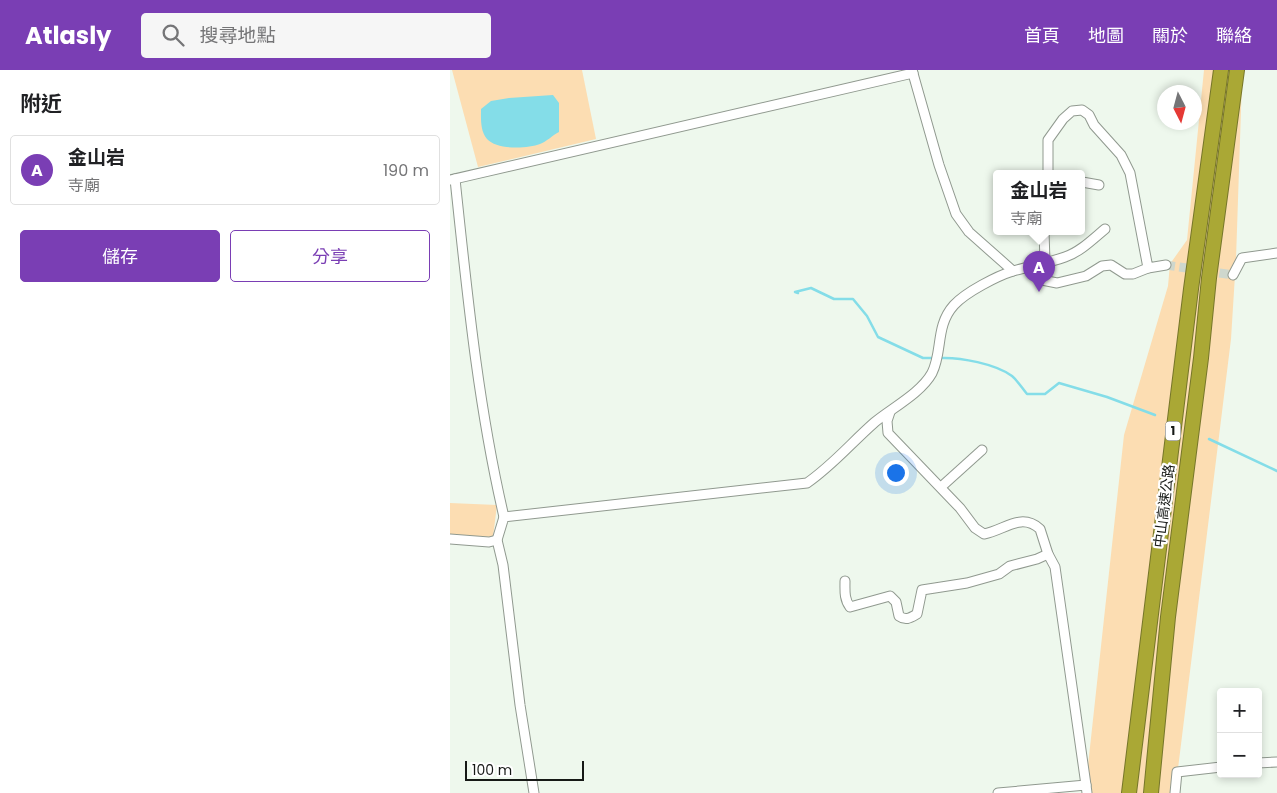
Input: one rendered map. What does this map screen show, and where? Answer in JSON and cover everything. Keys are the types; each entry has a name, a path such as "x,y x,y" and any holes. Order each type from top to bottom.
{"highway":[{"name":"中山高速公路","path":"1129,793 1191,289 1221,70"},
{"name":"中山高速公路","path":"1151,793 1168,617 1201,358 1209,278 1237,70"}],"street":[{"path":"534,793 518,696 504,565 497,540 504,517 494,477 452,180 912,72 939,165 956,214 969,232 1013,271"},
{"path":"1048,170 1048,140 1063,119 1072,111 1082,110 1089,115 1094,125 1121,155 1130,173 1148,268"},
{"path":"1085,183 1099,186"},
{"path":"504,517 807,483 827,469 876,422 925,382 935,365 940,332 954,305 968,294 1013,271 1066,257 1087,244 1105,229"},
{"path":"1044,235 1045,262"},
{"path":"1233,275 1242,258 1277,253"},
{"path":"1026,268 1042,280 1057,283 1086,276 1102,266 1111,266 1125,274 1133,274 1148,268 1166,265"},
{"path":"890,412 887,421 888,433 941,487 975,528 984,534 994,532 1018,521 1035,524 1040,529 1048,554 1055,567 1086,789 998,793"},
{"path":"941,487 982,450"},
{"path":"450,539 489,542 497,540"},
{"path":"845,581 844,592 846,602 850,608 890,596 896,602 899,616 903,619 910,619 917,614 922,590 967,583 999,574 1010,566 1048,554"},
{"path":"1262,764 1277,762"},
{"path":"1176,793 1177,772 1217,768"}],"shaded area":[{"path":"452,70 582,70 596,139 478,167"},
{"path":"1204,70 1244,70 1231,339 1175,793 1085,793 1124,435 1168,286 1170,264 1187,240 1198,130 1202,130"},
{"path":"450,503 497,505 493,537 450,535"}],"water":[{"path":"553,95 559,103 559,132 545,142 534,146 512,148 492,143 485,136 481,124 481,109 491,101"}],"waterway":[{"path":"798,293 795,292 811,288 834,299 853,299 867,316 878,337 923,358 935,358"},
{"path":"940,358 967,360 997,368 1012,376 1027,394 1045,394 1059,383 1107,397 1155,415"},
{"path":"1209,439 1277,471"}],"tunnel":[{"path":"1166,265 1233,275"}],"place":[{"name":"金山岩","path":"1039,292"}]}
